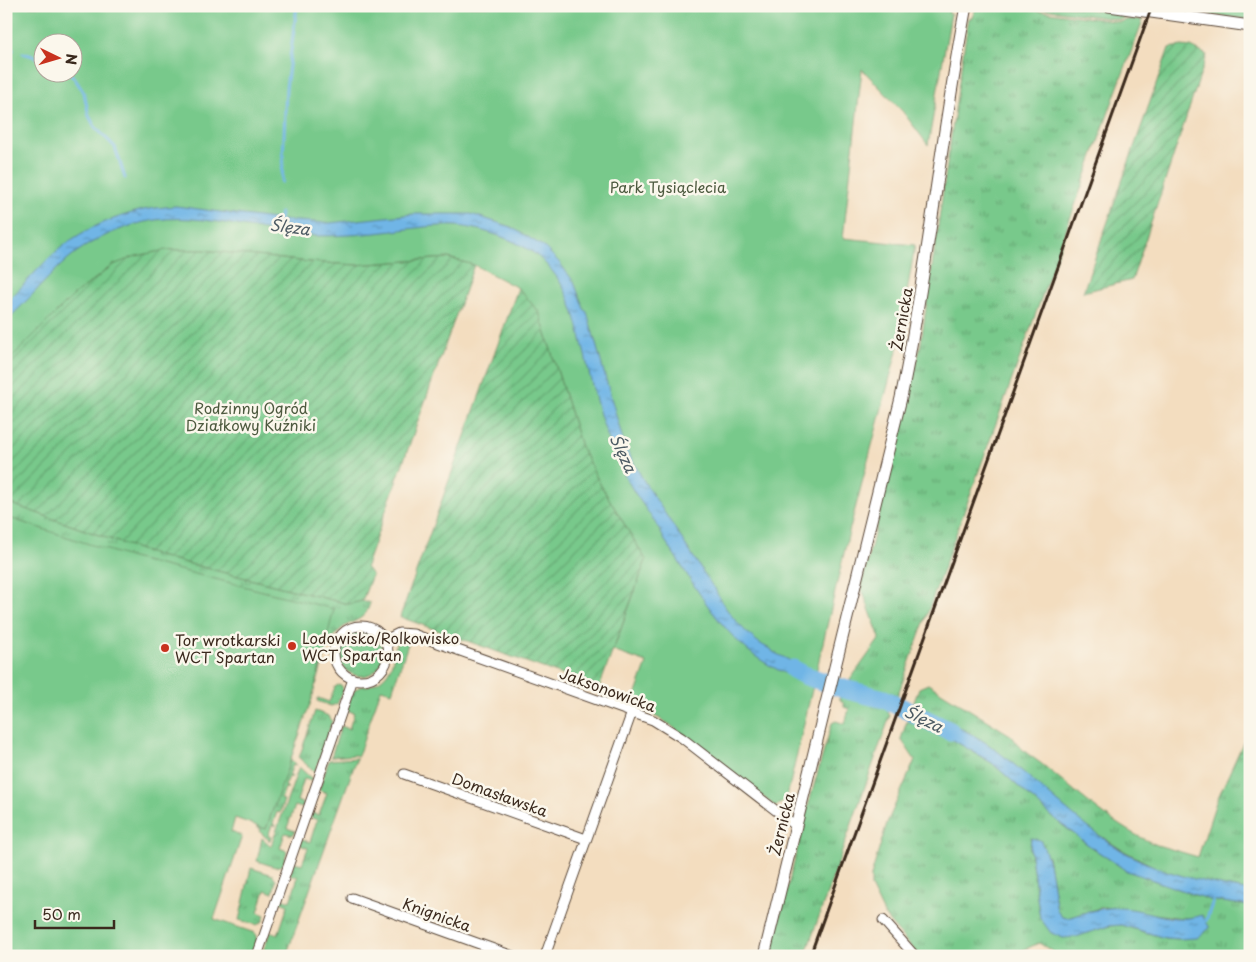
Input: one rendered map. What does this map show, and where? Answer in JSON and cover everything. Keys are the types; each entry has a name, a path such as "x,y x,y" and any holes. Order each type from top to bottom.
{"street":[{"name":"Żernicka","path":"764,956 901,398 911,349 966,6"},
{"path":"1109,6 1250,26"},
{"path":"359,626 374,629 385,640 388,648 388,658 385,667 379,674 371,679 362,680 353,679 340,670 336,662 335,646 344,632 359,626"},
{"name":"Jaksonowicka","path":"385,640 399,633 413,634 653,720 682,738 796,826"},
{"path":"257,956 353,679"},
{"path":"545,956 632,712"},
{"name":"Domasławska","path":"404,774 586,839"},
{"name":"Knignicka","path":"352,898 513,956"},
{"path":"883,920 915,956"}],"green space":[{"name":"Park Tysiąclecia","path":"6,6 949,6 949,13 951,14 928,145 903,112 862,69 843,238 915,245 897,351 849,532 786,801 776,807 669,724 653,715 631,707 647,663 613,651 646,560 600,484 581,447 539,312 518,288 474,265 448,258 356,265 308,262 204,250 166,250 113,265 73,296 6,363"},
{"path":"979,6 1006,6 1120,22 1130,19 1143,20 897,697 855,684 850,680 880,638 861,587 920,349 965,41 969,18 972,18"},
{"path":"1024,6 1068,6 1128,15 1120,20"},
{"path":"1205,6 1234,6 1250,11 1250,20 1212,15"},
{"path":"1191,47 1207,55 1132,280 1083,292 1169,48"},
{"name":"Rodzinny Ogród Działkowy Kuźniki","path":"166,250 204,250 308,262 356,265 448,258 474,265 367,563 366,567 372,575 362,601 348,604 155,555 6,502 6,363 73,296 113,265 136,256"},
{"path":"518,288 539,312 581,447 600,484 646,560 599,688 400,617"},
{"path":"6,502 155,555 348,604 362,601 370,603 365,614 339,631 331,642 316,685 267,609 6,521"},
{"name":"Tor wrotkarski WCT Spartan","path":"6,517 132,558 334,609 312,699 266,829 235,818 231,832 242,836 214,919 255,933 257,940 252,953 245,951 243,956 6,956"},
{"path":"365,632 377,638 382,645 382,663 377,670 370,675 357,676 349,673 342,666 339,650 342,642 349,635"},
{"path":"410,638 392,692 381,689 358,756 331,757 341,726 349,729 354,713 347,710 354,691 360,687 376,683 383,678 391,667 397,643"},
{"path":"928,684 1012,736 1028,754 1127,830 1157,845 1198,857 1216,802 1250,728 1250,891 1194,880 1157,868 1122,850 1085,826 995,750 914,702 919,688"},
{"path":"338,685 342,686 343,691 337,704 331,706 317,701 318,698 329,702 335,687"},
{"path":"843,696 887,710 890,716 805,956 770,956 810,799 832,723 836,721 845,724 849,709 844,707 839,698"},
{"path":"315,711 329,716 332,721 315,772 299,758"},
{"path":"907,721 948,737 992,763 1056,820 1091,847 1127,871 1210,900 1250,906 1250,956 1176,956 1176,953 1164,953 1163,956 1060,956 1039,943 1012,955 1000,950 997,956 919,956 886,918 871,887 871,876 887,823 915,760 901,739","holes":["1031,838 1048,856 1057,911 1062,917 1067,918 1103,907 1195,918 1180,939 1165,938 1121,925 1109,926 1093,931 1040,918 1030,849"]},
{"path":"357,758 286,956 262,954 270,932 278,935 288,905 280,902 282,898 290,901 298,877 290,874 294,862 302,864 308,848 300,845 302,839 310,842 317,820 310,817 312,813 319,815 327,793 319,790 329,760"},
{"path":"290,760 296,765 293,765 289,775 292,777 289,777 285,786 288,788 285,788 281,799 284,800 280,813 277,812 273,823 275,826 272,825 268,836 271,837 270,841 260,832 261,829 257,826 266,829"},
{"path":"299,767 312,781 304,779 297,801 304,804 302,808 295,806 287,828 295,831 293,835 285,833 280,848 287,851 283,865 275,867 257,861 262,838 271,846"},
{"path":"251,868 273,875 276,880 273,893 265,890 258,912 265,915 263,921 257,925 239,920"}],"water":[{"path":"176,206 281,220 329,223 414,214 471,214 511,227 543,246 559,262 574,282 584,309 587,312 625,447 644,481 715,588 730,614 755,640 773,652 809,670 812,669 816,674 813,686 783,673 755,656 728,631 694,586 633,490 613,450 593,389 578,325 565,291 542,260 525,247 514,242 490,233 456,226 425,227 356,235 318,236 202,220 156,220 116,231 100,238 69,258 6,321 6,303 63,246 81,234 122,216 143,210"},
{"path":"931,713 989,745 1088,827 1121,850 1168,871 1250,891 1250,906 1210,900 1127,871 1091,847 1056,820 992,763 948,737 923,728"},
{"path":"1031,838 1040,840 1044,847 1049,864 1057,911 1062,917 1067,918 1100,909 1121,908 1181,918 1192,918 1202,915 1210,928 1197,938 1180,939 1165,938 1121,925 1109,926 1076,937 1063,938 1051,933 1040,918 1030,849"}],"waterway":[{"path":"282,182 286,88 297,6"},
{"path":"6,48 13,50"},
{"path":"23,53 32,56"},
{"path":"77,82 84,93 89,116 95,127 115,147 125,178"},
{"path":"280,213 280,222"},
{"name":"Ślęza","path":"793,669 804,675 844,689 884,699 950,731"},
{"path":"1206,921 1214,898"}],"railway":[{"path":"810,956 1152,6"}],"place":[{"name":"Lodowisko/Rolkowisko WCT Spartan","path":"292,646"},
{"name":"Tor wrotkarski WCT Spartan","path":"165,648"}]}
